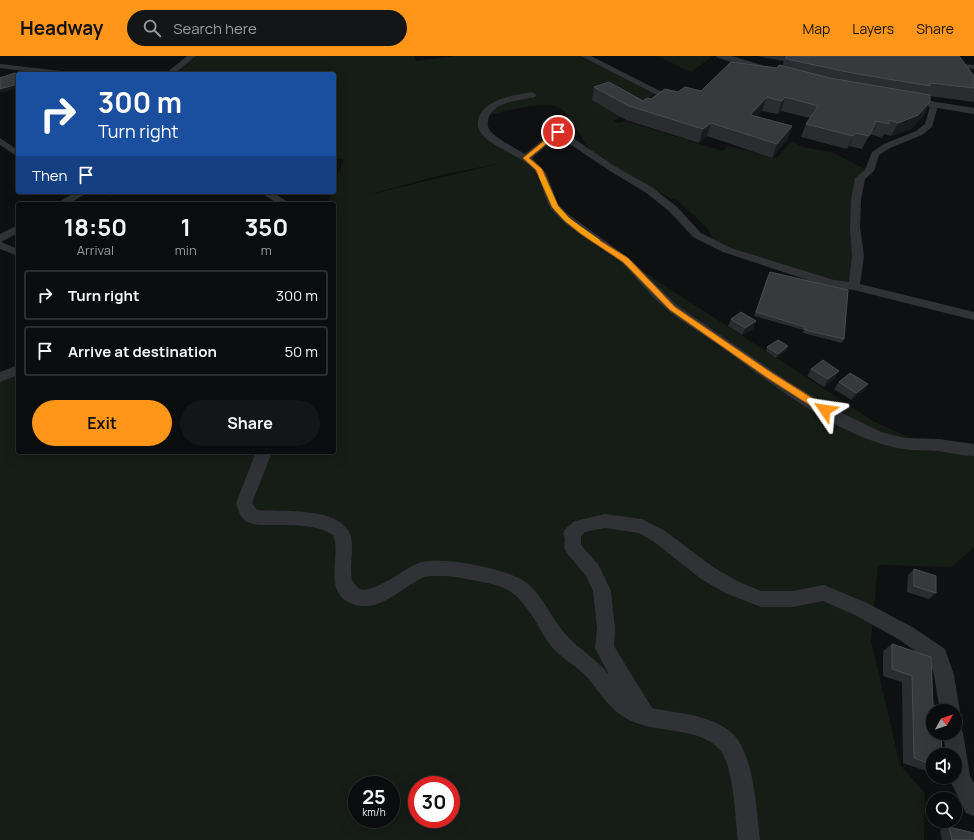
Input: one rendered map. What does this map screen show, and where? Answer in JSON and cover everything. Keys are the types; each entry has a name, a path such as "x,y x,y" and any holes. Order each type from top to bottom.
{"street":[{"path":"172,72 192,56"},
{"path":"585,56 658,92"},
{"path":"721,56 780,74"},
{"path":"936,62 974,67"},
{"path":"0,66 52,72"},
{"path":"532,95 513,98 493,107 486,114 483,126 485,133 526,158 539,169 555,207 567,220 584,233 626,260 673,308 769,375 836,417 858,428 900,443 943,445 974,450"},
{"path":"896,98 974,111"},
{"path":"854,286 858,256 855,227 856,207 860,178 869,171 875,154 887,146 919,133 929,125 934,105"},
{"path":"526,158 558,132 613,170 649,190 673,208 697,235 727,250 833,284 854,286 974,316"},
{"path":"0,141 16,153"},
{"path":"63,202 75,194"},
{"path":"77,194 84,202"},
{"path":"268,194 282,202"},
{"path":"0,239 16,229"},
{"path":"0,245 16,252"},
{"path":"0,377 16,371"},
{"path":"263,454 244,503 247,512 253,517 320,522 335,526 341,532 343,541 343,580 354,596 364,599 374,597 422,568 464,570 466,572 502,580 517,586 540,612 556,638 592,668 628,708 647,718 696,726 709,730 728,744 738,766 749,840"},
{"path":"647,718 604,648 606,628 602,591 592,570 572,547 573,536 571,534 581,526 605,521 642,526 659,536 707,573 731,587 761,599 792,599 824,593 860,609 907,634 938,656 944,675 949,704"},
{"path":"954,740 960,778 974,804"}],"shaded area":[{"path":"192,56 414,56 416,61 455,56 589,56 658,92 614,121 618,123 626,121 723,151 728,146 776,158 792,141 803,147 832,152 869,171 857,193 854,286 824,281 715,245 708,229 677,200 671,199 611,166 593,152 566,113 557,107 548,105 526,107 486,116 484,128 526,158 555,207 641,270 875,422 936,449 974,450 974,547 952,567 878,565 871,640 900,765 925,793 924,840 0,840 0,377 16,371 16,454 336,454 336,202 328,202 331,194 336,194 336,181 344,159 336,158 336,72 172,72","holes":["502,163 363,196 446,174"]},
{"path":"657,56 709,56 712,57 691,72"}],"building":[{"path":"787,56 959,56 974,76 974,88 930,83 930,86 852,73 791,60 785,58"},
{"path":"731,62 777,68 779,65 830,78 930,95 930,102 918,115 898,123 889,120 889,124 876,121 869,136 855,133 853,136 806,124 818,106 785,97 782,101 767,97 750,115 792,126 777,144 711,123 703,129 629,106 594,87 609,82 643,101 647,98 651,99 665,89 678,92 685,87 701,91"},
{"path":"15,73 16,85 0,89 0,78"},
{"path":"770,272 848,290 844,339 805,330 805,327 756,312"},
{"path":"741,312 756,321 745,328 731,319"},
{"path":"778,340 788,346 778,354 767,347"},
{"path":"823,360 839,371 828,379 811,369"},
{"path":"850,373 868,384 856,393 839,382"},
{"path":"914,569 936,576 936,593 914,586"},
{"path":"892,644 931,657 933,704 926,704 926,740 941,740 942,748 926,748 926,762 914,758 912,676 892,669"},
{"path":"949,828 974,833 974,840 952,840"}],"slow traffic":[{"path":"542,177 555,207 567,220 597,242"}],"route":[{"path":"558,132 526,158 539,169 555,207 567,220 584,233 626,260 673,308 769,375 825,410"}]}
